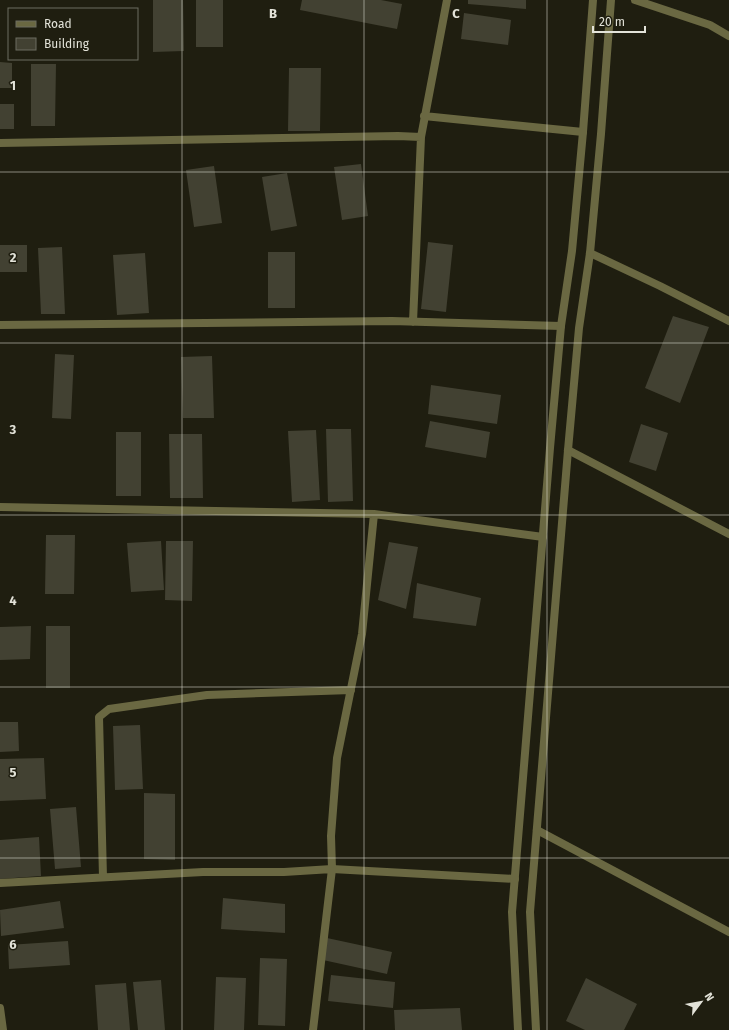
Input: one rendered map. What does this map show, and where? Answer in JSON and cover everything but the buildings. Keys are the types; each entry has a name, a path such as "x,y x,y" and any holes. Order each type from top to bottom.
{"street":[{"path":"413,322 421,137 447,0"},
{"path":"518,1030 512,912 550,448 561,326 572,250 593,0"},
{"path":"536,1030 530,912 568,450 579,328 590,253 611,0"},
{"path":"635,0 710,25 729,36"},
{"path":"424,116 583,132"},
{"path":"0,143 398,136 421,137"},
{"path":"590,253 729,321"},
{"path":"0,325 413,322 561,326"},
{"path":"568,450 729,534"},
{"path":"0,508 374,514 543,537"},
{"path":"313,1030 332,869 331,836 337,758 362,634 374,514"},
{"path":"103,877 99,718 104,713 115,708 208,695 351,690"},
{"path":"537,830 729,932"},
{"path":"0,883 202,872 284,872 332,869 515,879"},
{"path":"0,1008 3,1030"}]}
